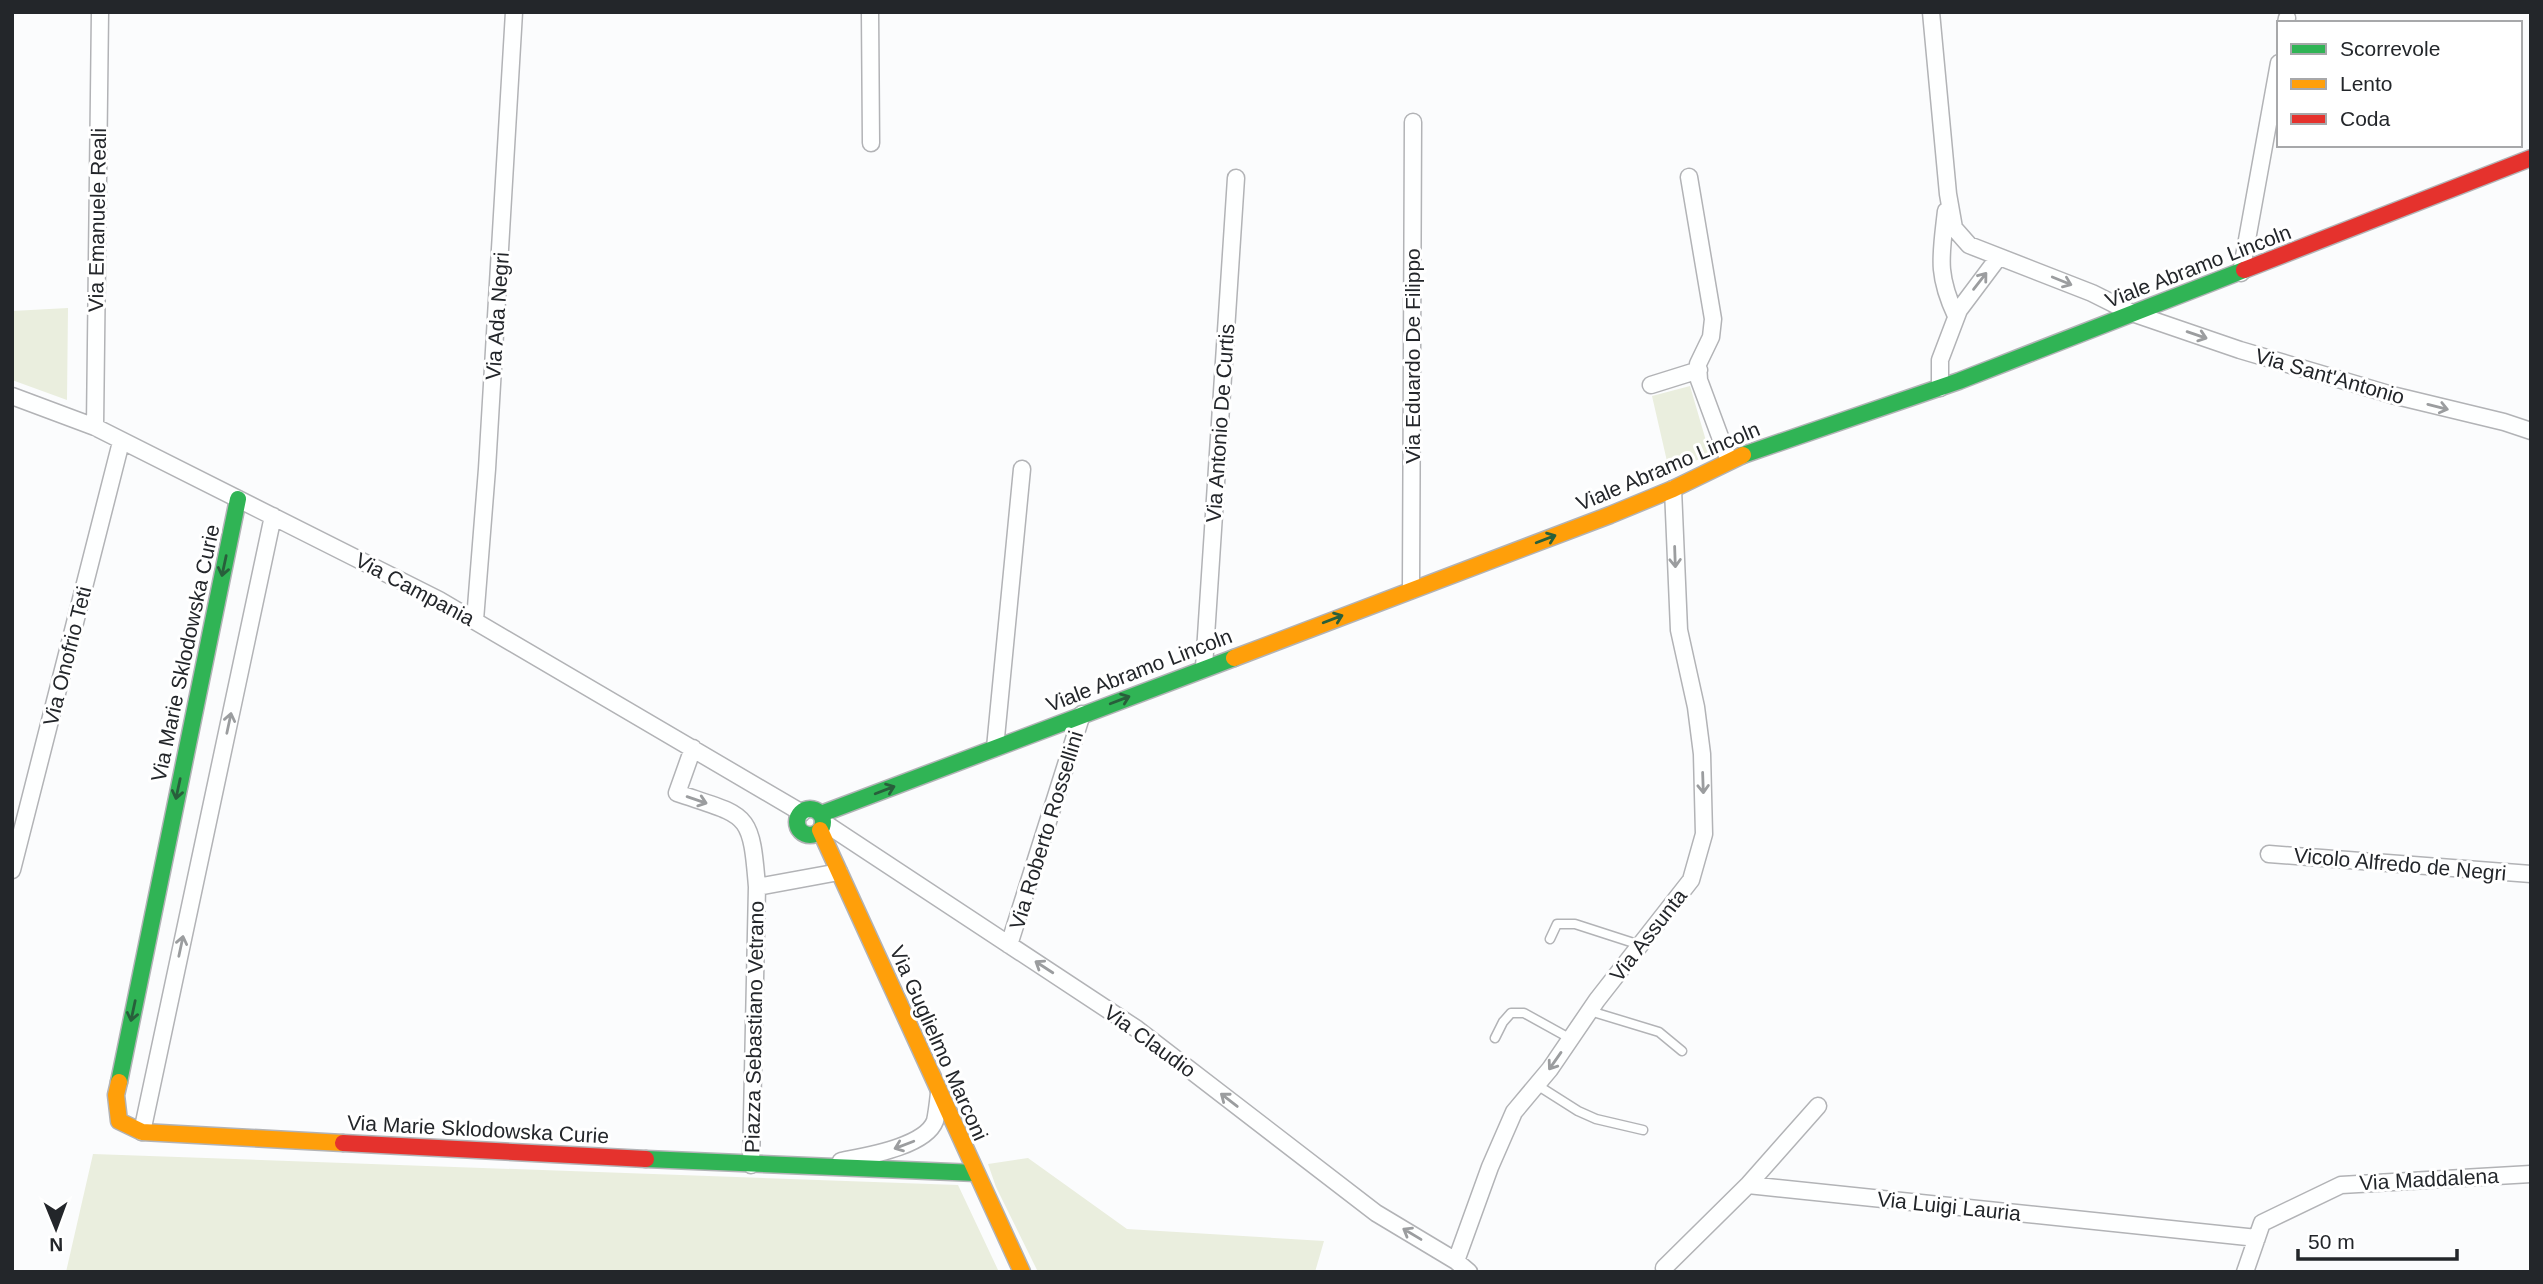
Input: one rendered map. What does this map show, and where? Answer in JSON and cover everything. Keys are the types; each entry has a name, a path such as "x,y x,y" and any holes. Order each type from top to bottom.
{"street":[{"name":"Via Emanuele Reali","path":"95,427 100,12"},
{"name":"Via Ada Negri","path":"475,620 491,405 514,12"},
{"path":"870,12 871,143"},
{"path":"1931,12 1948,194 1940,253 1941,276 1956,316"},
{"path":"2241,273 2277,74"},
{"name":"Via Eduardo De Filippo","path":"1411,590 1413,122"},
{"name":"Viale Abramo Lincoln","path":"822,822 995,748 1673,489 1729,461 1940,388 2531,158"},
{"path":"1689,177 1713,319 1710,337 1701,357 1699,380 1729,461"},
{"name":"Via Antonio De Curtis","path":"1204,667 1236,178"},
{"name":"Via Sant'Antonio","path":"1948,194 1954,228 1969,245 2092,293 2132,313 2241,350 2367,388 2531,431"},
{"path":"1940,388 1940,360 1956,316 1998,258"},
{"path":"1651,385 1699,370"},
{"name":"Via Campania","path":"12,396 95,427 439,600 802,813"},
{"name":"Via Onofrio Teti","path":"12,870 121,442"},
{"path":"995,748 1022,469"},
{"name":"Via Assunta","path":"1462,1266 1490,1167 1514,1112 1691,880 1704,834 1702,754 1696,707 1679,630 1673,489"},
{"name":"Via Marie Sklodowska Curie","path":"238,499 116,1095 119,1121 142,1132 751,1165 976,1173"},
{"path":"142,1132 273,516"},
{"name":"Via Roberto Rossellini","path":"1009,945 1082,715"},
{"path":"693,748 677,793 732,812 746,823 754,845 757,887"},
{"path":"814,810 822,822 814,834 802,831 798,824 802,813 814,810"},
{"name":"Via Claudio","path":"822,822 1137,1029 1376,1213 1462,1266"},
{"name":"Via Guglielmo Marconi","path":"822,822 839,872 1022,1272"},
{"name":"Vicolo Alfredo de Negri","path":"2269,854 2531,874"},
{"name":"Piazza Sebastiano Vetrano","path":"751,1165 757,887 839,872"},
{"name":"Via Marie Sklodowska Curie","path":"813,1167 880,1153 914,1142 934,1124 939,1093"},
{"path":"1664,1268 1748,1185 1818,1106"},
{"name":"Via Maddalena","path":"2245,1272 2262,1223 2342,1185 2531,1174"},
{"name":"Via Luigi Lauria","path":"1748,1185 2256,1238"}],"lane":[{"path":"1550,939 1557,923 1575,924 1640,945"},
{"path":"1590,1011 1659,1032 1682,1051"},
{"path":"1495,1038 1511,1013 1524,1013 1570,1039"},
{"path":"1537,1084 1578,1111 1597,1119 1643,1129"}],"green space":[{"path":"68,308 67,400 12,380 12,311"},
{"path":"1690,386 1709,451 1703,458 1669,470 1652,396"},
{"path":"93,1154 958,1185 999,1272 66,1272"},
{"path":"1028,1158 1127,1229 1324,1241 1315,1272 1038,1272 996,1187 988,1164"}],"traffic: fast":[{"path":"1743,455 1959,381 2244,270"},
{"path":"119,1082 238,499"},
{"path":"821,814 1234,658"},
{"path":"810,809 819,813 823,822 819,831 810,835 801,831 797,822 801,813 810,809"},
{"path":"646,1159 976,1173"}],"traffic: slow":[{"path":"1234,658 1610,515 1673,489 1743,455"},
{"path":"820,830 1022,1272"},
{"path":"119,1082 116,1095 119,1121 142,1132 343,1143"}],"traffic: jam":[{"path":"2244,270 2531,158"},
{"path":"343,1143 646,1159"}]}
